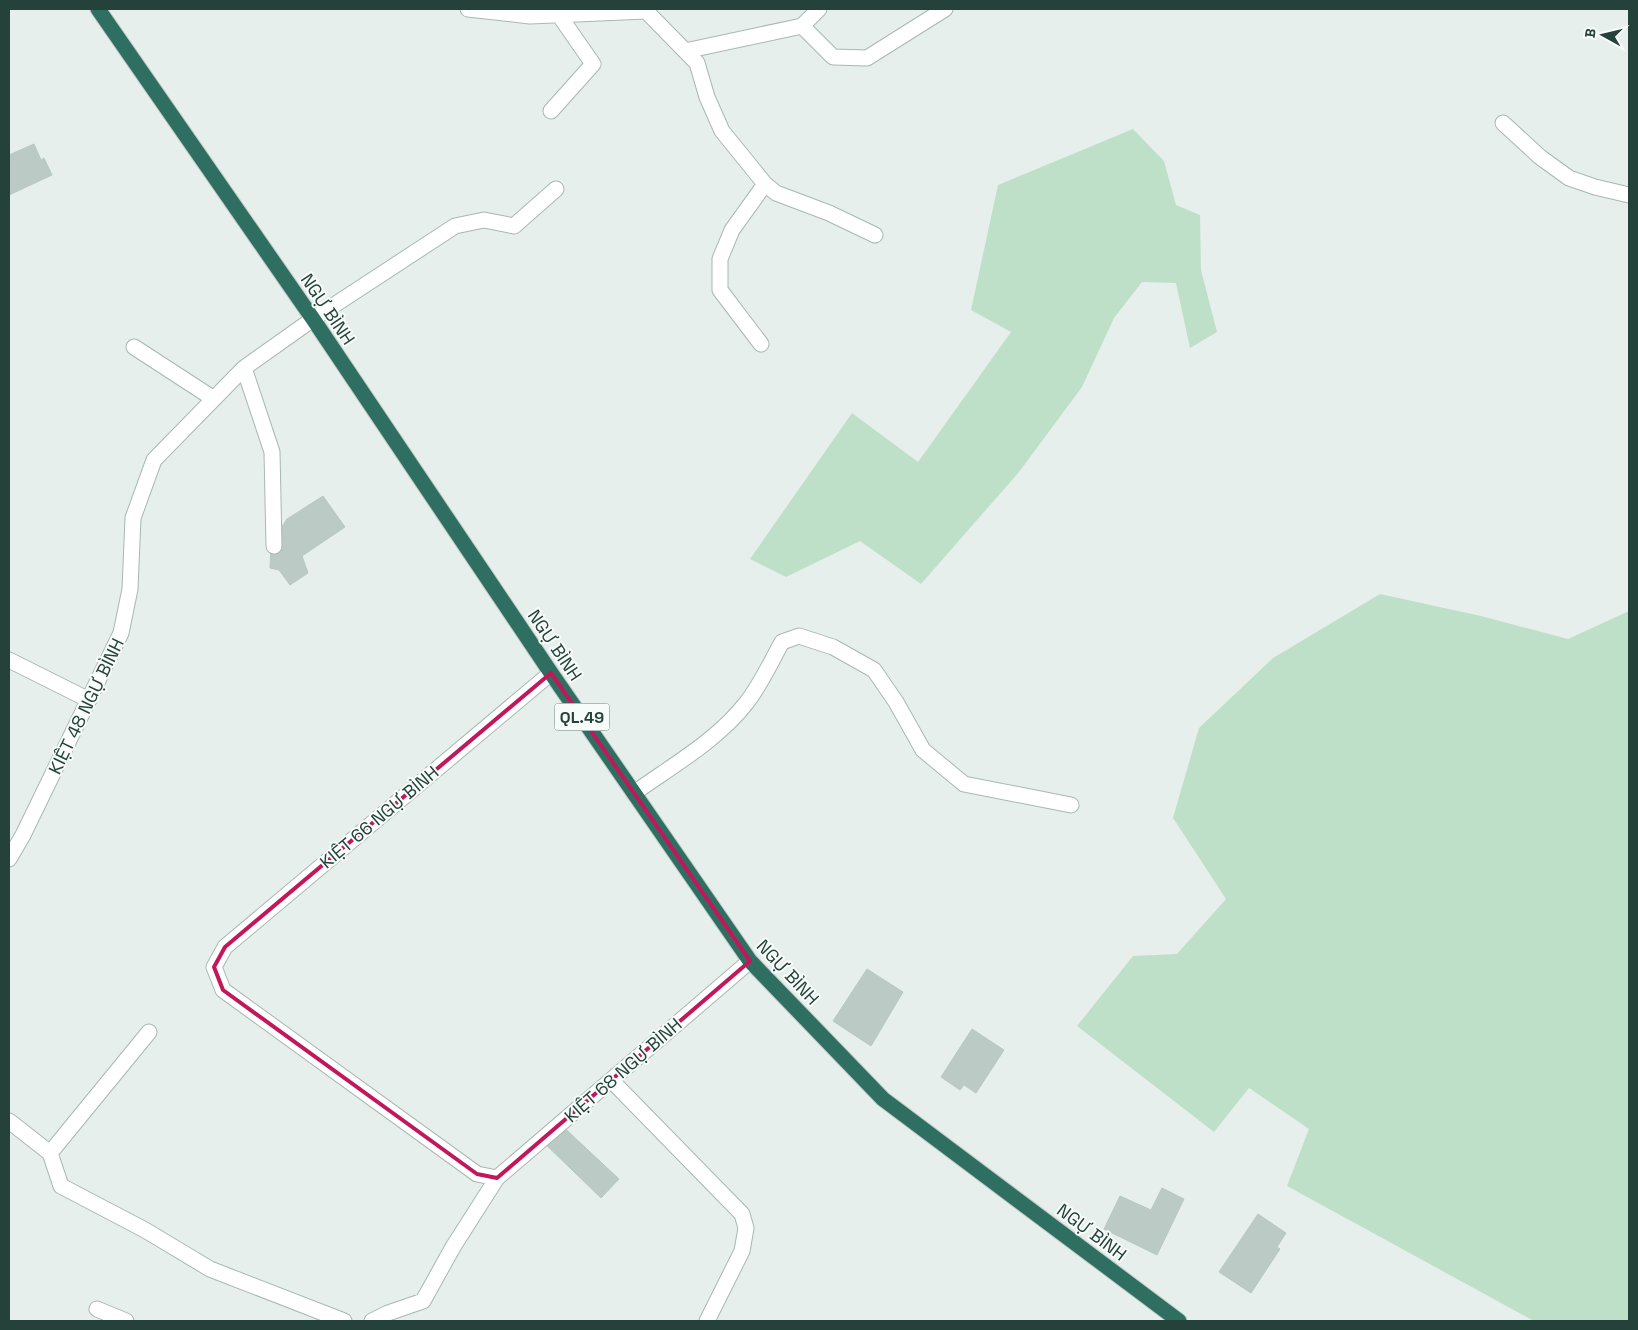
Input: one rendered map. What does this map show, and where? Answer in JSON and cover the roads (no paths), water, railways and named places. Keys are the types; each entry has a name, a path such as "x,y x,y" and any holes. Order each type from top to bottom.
{"highway":[{"name":"NGỰ BÌNH","path":"98,9 313,319 551,672 750,961 883,1099 1179,1321"}],"street":[{"path":"468,9 559,15 646,11 697,63 707,97 722,131 765,184 776,193 829,213 875,235"},
{"path":"685,51 802,26 820,9"},
{"path":"802,26 833,57 867,58 945,9"},
{"path":"550,111 593,64 559,15"},
{"path":"1502,123 1540,157 1569,178 1595,187 1629,195"},
{"path":"761,344 720,290 720,259 732,230 765,184"},
{"name":"KIỆT 48 NGỰ BÌNH","path":"9,859 121,633 130,589 133,518 154,460 244,368 313,319 455,226 484,220 514,226 556,189"},
{"path":"134,347 214,399"},
{"path":"244,368 272,452 274,546"},
{"path":"634,793 706,742 731,719 747,702 761,681 782,642 799,636 832,647 874,670 896,702 923,750 964,784 1071,805"},
{"path":"9,660 89,700"},
{"name":"KIỆT 66 NGỰ BÌNH","path":"497,1178 477,1174 223,990 214,967 225,947 551,672"},
{"name":"KIỆT 68 NGỰ BÌNH","path":"372,1321 388,1312 423,1302 453,1247 497,1178 750,961"},
{"path":"50,1153 149,1032"},
{"path":"611,1080 742,1214 746,1228 742,1251 707,1321"},
{"path":"9,1121 50,1153 61,1186 145,1230 210,1269 344,1321"},
{"path":"97,1309 126,1321"}]}
